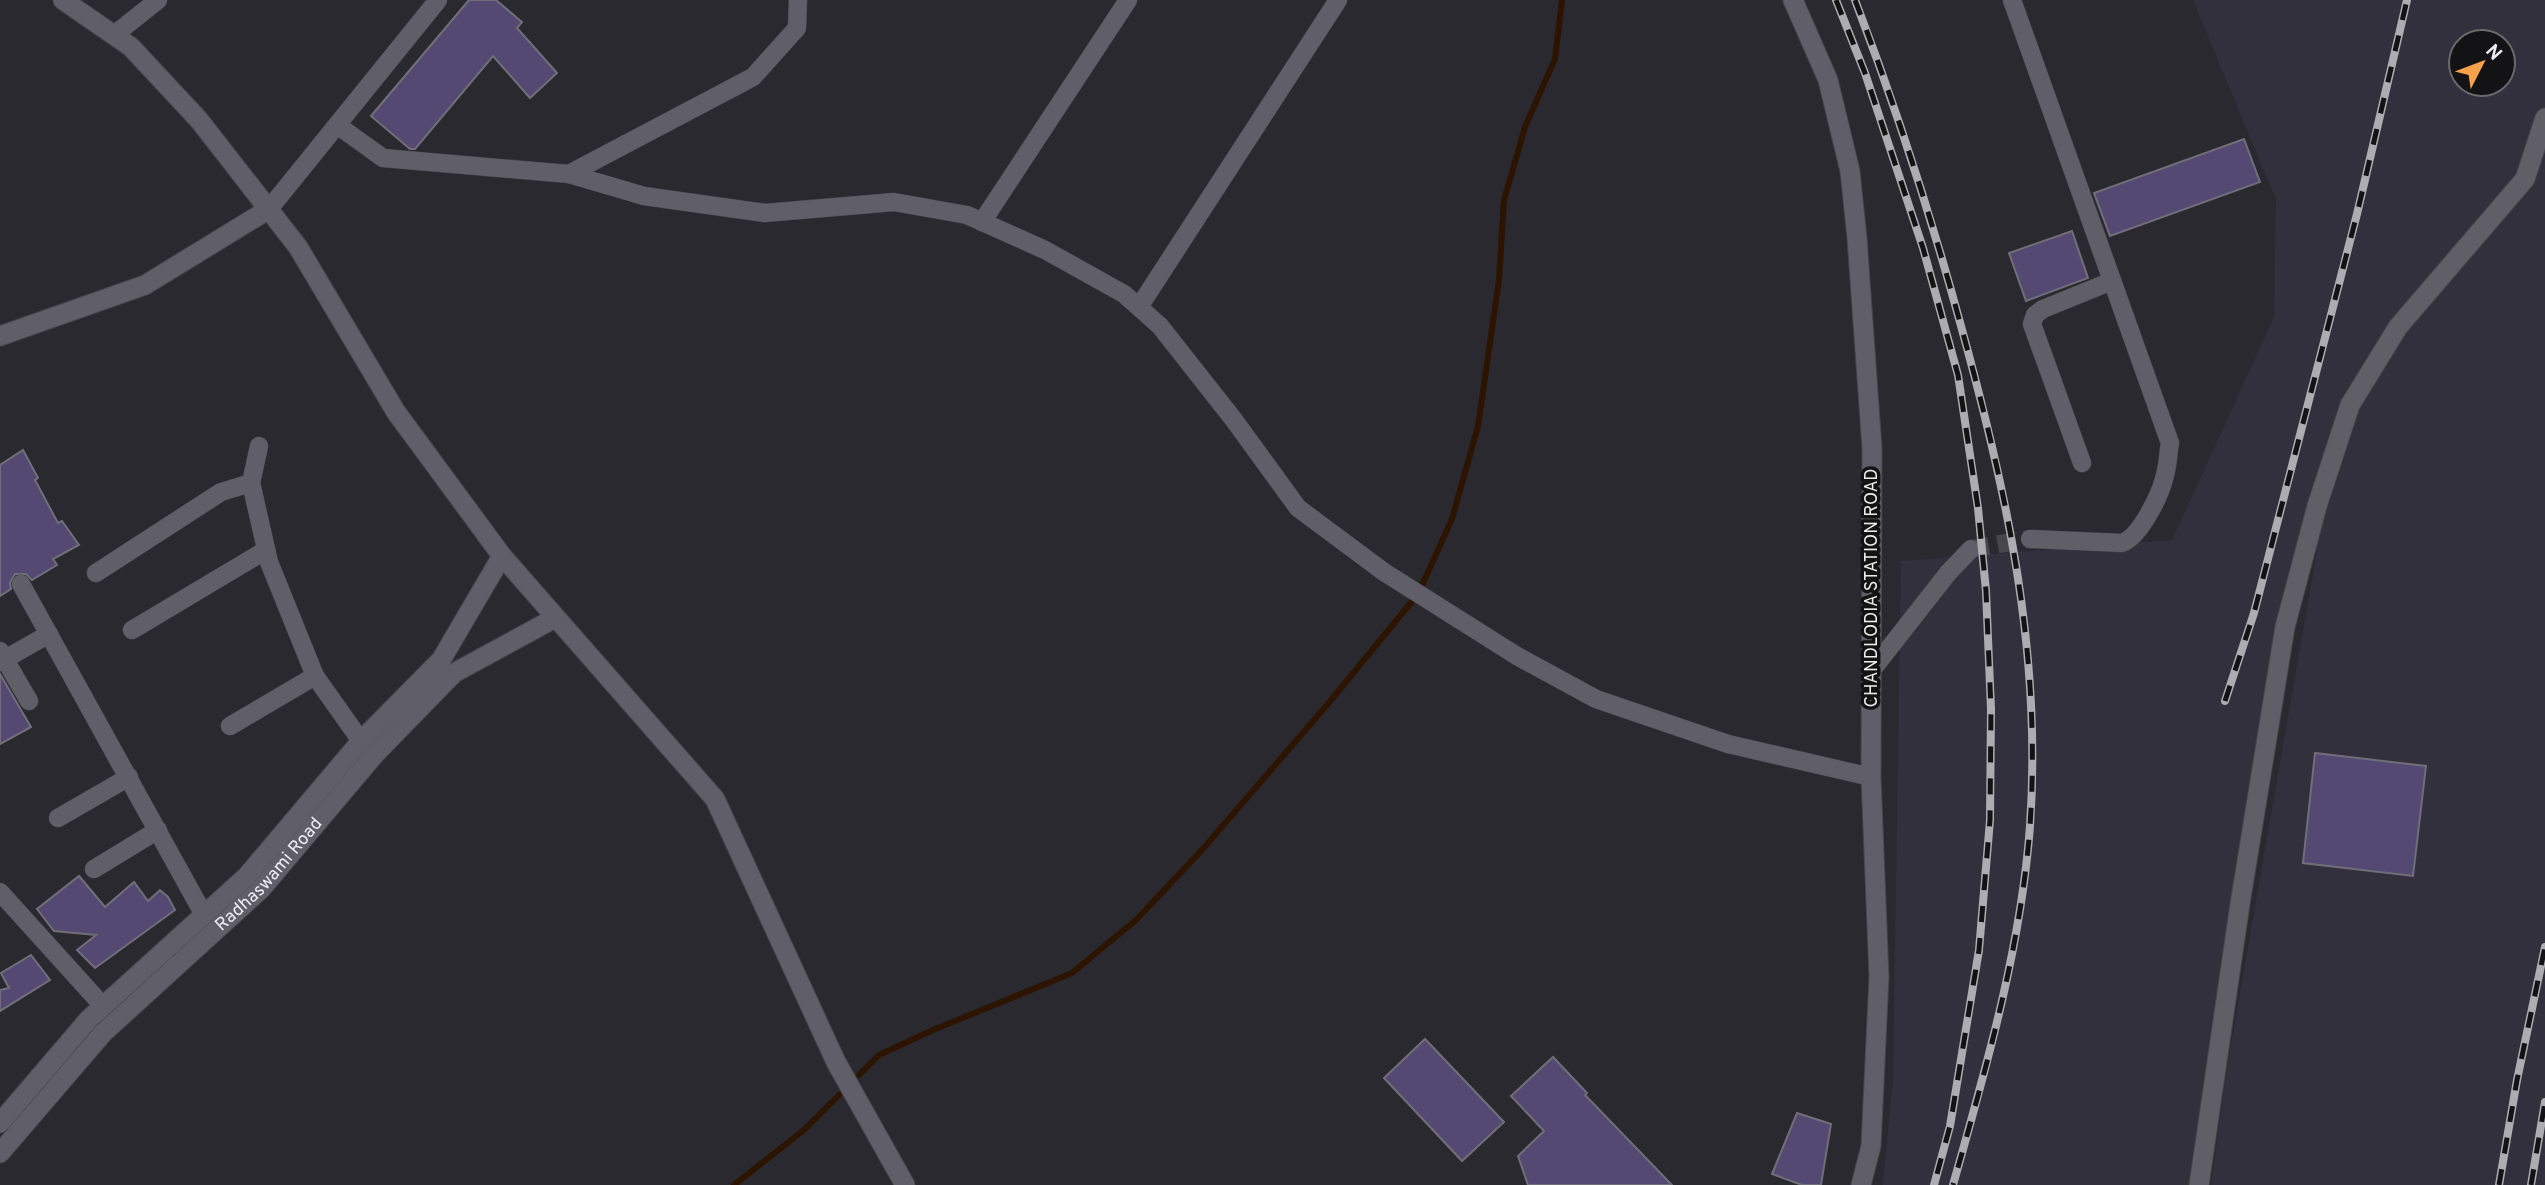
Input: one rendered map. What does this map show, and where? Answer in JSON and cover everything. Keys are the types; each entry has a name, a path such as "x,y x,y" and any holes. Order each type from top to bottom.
{"street":[{"path":"63,0 131,47 199,120 298,247 396,412 502,556 715,799 836,1062 905,1185"},
{"path":"114,35 158,0"},
{"path":"0,336 145,285 269,209 438,0"},
{"path":"569,174 753,77 797,28 798,0"},
{"path":"982,222 1128,0"},
{"path":"1139,307 1338,0"},
{"name":"CHANDLODIA STATION ROAD","path":"1793,0 1828,80 1850,171 1872,448 1871,777 1879,977 1871,1146 1861,1185"},
{"path":"2012,0 2170,443 2165,478 2149,513 2130,540 2122,543 2030,539"},
{"path":"2199,1185 2239,904 2285,627 2317,506 2350,405 2398,327 2525,179 2545,118"},
{"path":"337,125 383,158 569,174 644,196 765,213 894,202 967,215 1045,250 1124,294 1160,326 1234,420 1298,508 1384,572 1517,656 1597,699 1728,744 1871,777"},
{"path":"2082,463 2032,324 2035,315 2043,309 2112,281"},
{"path":"259,446 251,483 266,550 315,676 361,741"},
{"path":"96,572 221,492 251,483"},
{"path":"1872,670 1948,573 1971,549"},
{"path":"132,630 266,550"},
{"name":"Radhaswami Road","path":"0,1124 89,1019 247,876 361,741 441,660 502,556"},
{"path":"21,584 204,915"},
{"name":"Radhaswami Road","path":"0,1153 103,1033 261,889 375,754 454,673 555,618"},
{"path":"29,701 2,658 49,634"},
{"path":"230,726 315,676"},
{"path":"58,818 129,777"},
{"path":"94,869 158,830"},
{"path":"0,892 103,1006"}],"shaded area":[{"path":"2193,0 2545,0 2545,1185 2211,1185 2227,1068 2317,551 2295,549 2253,779 2189,1185 1883,1185 1893,1080 1901,561 2172,540 2274,317 2276,200"}],"building":[{"path":"469,0 496,0 522,22 517,28 557,73 530,98 493,56 415,149 410,149 371,116"},
{"path":"2244,139 2260,182 2110,236 2094,193"},
{"path":"2072,231 2088,278 2026,301 2009,253"},
{"path":"23,450 38,478 35,480 58,523 62,521 79,545 53,559 57,565 32,580 26,574 15,574 10,583 11,589 0,596 0,465"},
{"path":"0,674 31,727 0,744"},
{"path":"2315,753 2426,766 2413,876 2303,863"},
{"path":"79,876 105,907 134,882 148,901 160,890 168,897 175,910 95,968 77,950 96,935 54,931 37,909"},
{"path":"31,955 50,980 0,1011 0,990 9,988 1,973"},
{"path":"1425,1039 1504,1122 1462,1161 1384,1078"},
{"path":"1553,1057 1587,1093 1585,1095 1672,1185 1528,1185 1518,1156 1544,1131 1511,1096"},
{"path":"1797,1113 1831,1124 1821,1185 1802,1185 1772,1174"}],"waterway":[{"path":"859,1075 879,1055 1072,973 1136,920 1201,851 1418,594 1452,519 1478,426 1499,280 1504,200 1525,127 1555,59 1562,0"},
{"path":"734,1185 804,1130 839,1095"}],"tunnel":[{"path":"1971,549 2030,539"}],"railway":[{"path":"1836,0 1865,73 1923,248 1958,375 1978,508 1986,591 1991,709 1990,820 1979,950 1950,1126 1934,1185"},
{"path":"1855,0 1899,121 1925,203 1978,388 2006,512 2026,636 2032,762 2025,872 2019,917 2000,1007 1953,1185"},
{"path":"2225,701 2254,613 2357,214 2407,0"},
{"path":"2499,1185 2517,1080 2545,947"},
{"path":"2531,1185 2545,1102"}]}
